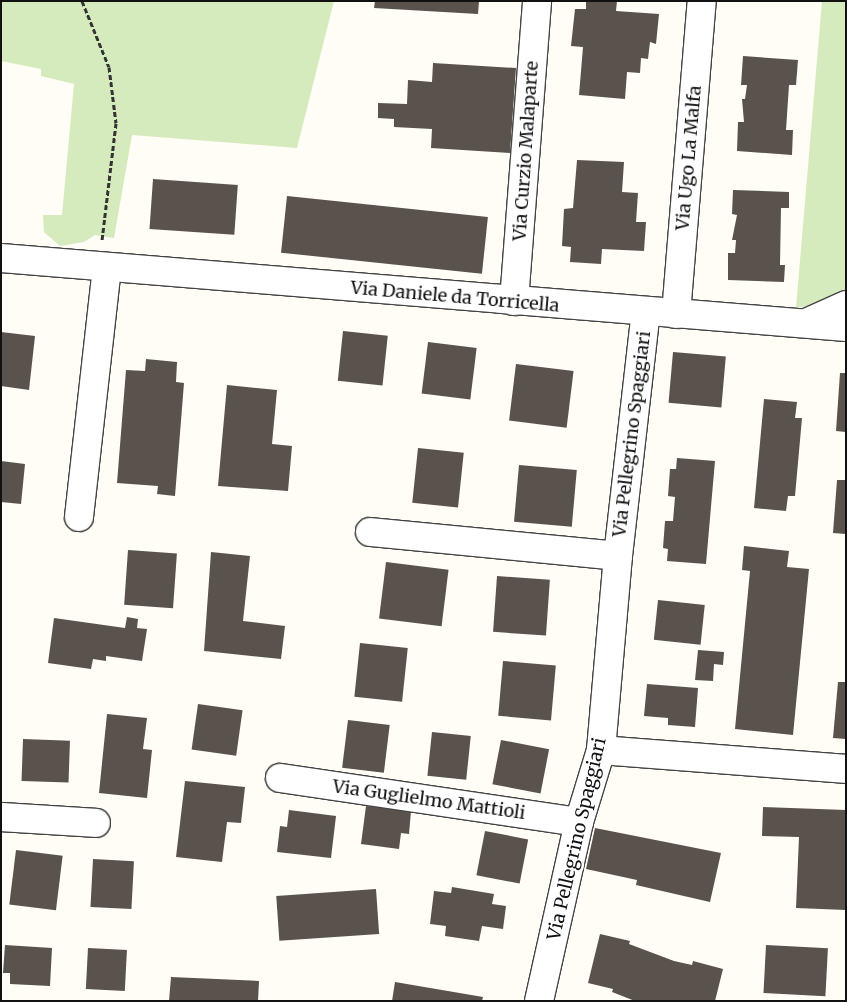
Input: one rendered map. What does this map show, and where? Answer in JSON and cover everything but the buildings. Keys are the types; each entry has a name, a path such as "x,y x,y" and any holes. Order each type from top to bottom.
{"street":[{"name":"Via Curzio Malaparte","path":"514,301 537,1"},
{"name":"Via Ugo La Malfa","path":"676,314 702,1"},
{"name":"Via Daniele da Torricella","path":"1,258 101,268 846,327"},
{"path":"79,516 101,268"},
{"name":"Via Daniele da Torricella","path":"803,325 846,305"},
{"name":"Via Pellegrino Spaggiari","path":"539,1001 579,822 601,750 618,556 646,312"},
{"name":"Via Pellegrino Spaggiari","path":"370,532 618,556"},
{"path":"601,750 846,769"},
{"name":"Via Guglielmo Mattioli","path":"280,778 579,822"},
{"path":"1,816 96,823"}],"path":[{"path":"82,1 109,66 116,123 101,268"}],"green space":[{"path":"1,1 334,1 297,148 132,135 114,238 95,235 84,242 60,246 44,232 43,215 62,215 74,84 41,76 41,69 1,61"},
{"path":"822,1 846,1 846,298 796,308"}]}
